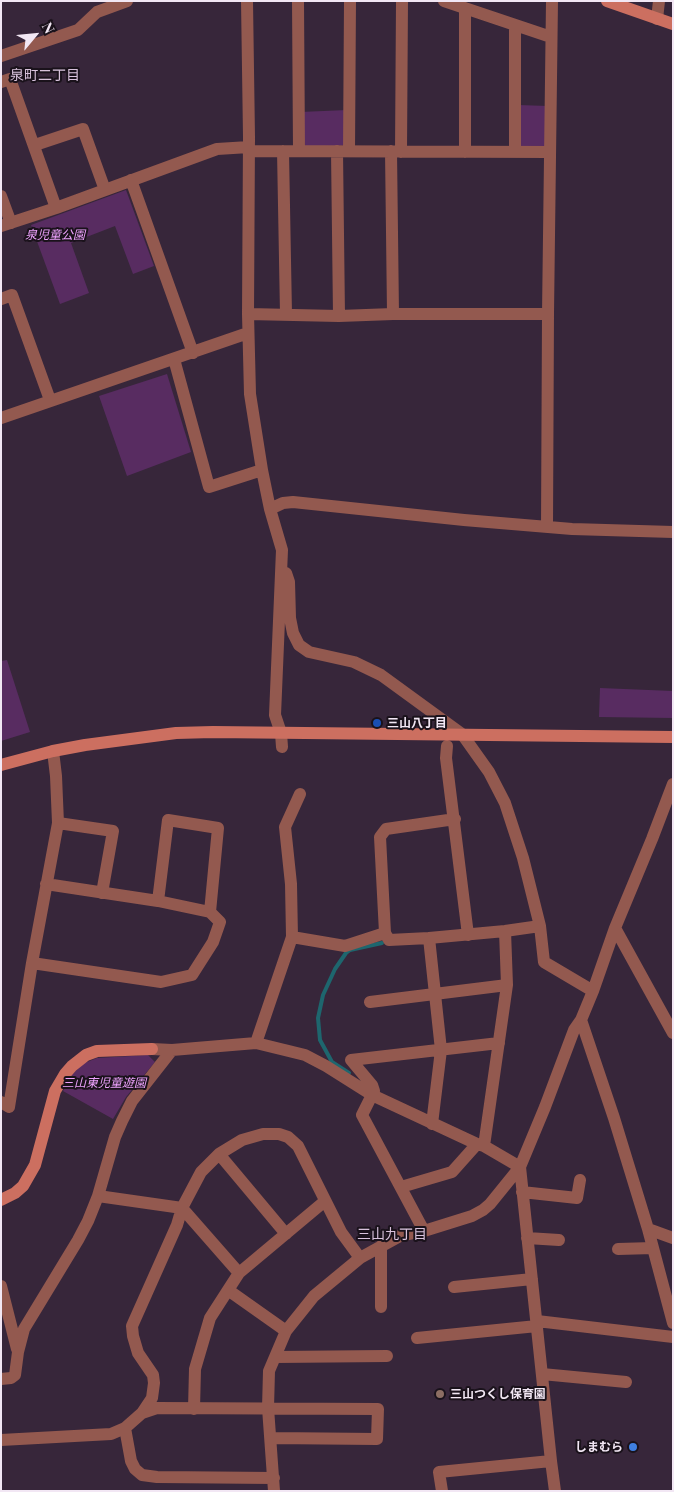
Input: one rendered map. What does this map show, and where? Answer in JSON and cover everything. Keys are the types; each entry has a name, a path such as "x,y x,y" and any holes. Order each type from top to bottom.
{"street":[{"path":"1,56 78,30 97,12 127,1"},
{"path":"247,1 248,333 250,394 262,470 270,509 282,550 274,715 281,734 282,747"},
{"path":"298,1 299,151"},
{"path":"339,316 343,151 350,1"},
{"path":"393,314 396,152 402,1"},
{"path":"444,1 551,37"},
{"path":"547,527 552,1"},
{"path":"607,1 673,24"},
{"path":"657,18 659,1"},
{"path":"465,8 465,152"},
{"path":"515,152 516,25"},
{"path":"1,82 10,79 56,208"},
{"path":"35,146 83,129 106,190"},
{"path":"1,196 6,224 56,208 216,150 550,152"},
{"path":"283,151 286,314"},
{"path":"131,180 193,352"},
{"path":"1,299 12,295 50,400"},
{"path":"248,314 339,316 548,314"},
{"path":"1,418 248,333"},
{"path":"174,359 209,488 262,470"},
{"path":"270,509 283,503 293,502 547,527 673,532"},
{"path":"282,564 289,582 290,618 293,633 299,644 309,652 354,662 381,675 462,734 489,772 505,803 523,858 540,926 544,962 593,991"},
{"path":"1,765 53,751 176,733 673,737"},
{"path":"447,746 446,758 468,935"},
{"path":"1,1102 9,1107 32,964 58,823 53,751"},
{"path":"126,1428 131,1461 135,1469 142,1475 274,1484 268,1408 269,1371 286,1331 314,1296 360,1258 400,1236 424,1231 472,1216 483,1210 520,1166 545,1108 574,1030 593,991 615,928 673,784"},
{"path":"256,1043 292,937 291,884 285,827 300,794"},
{"path":"158,901 168,820 218,828 210,912"},
{"path":"455,820 386,829 380,837 385,934 388,940 468,935 540,926"},
{"path":"58,823 113,831 102,893"},
{"path":"32,964 161,982 192,975 213,942 220,922 210,912 158,901 46,884"},
{"path":"615,928 673,1033"},
{"path":"401,1187 452,1172 481,1145 507,985 505,931"},
{"path":"292,937 344,946 385,934"},
{"path":"429,938 440,1050 432,1124"},
{"path":"370,1002 507,985"},
{"path":"580,1020 614,1118 653,1248 667,1277 673,1323"},
{"path":"1,1200 15,1193 23,1186 36,1165 55,1091 65,1074 86,1055 97,1051 172,1050 256,1043 305,1056 326,1066 372,1095 481,1145 520,1166"},
{"path":"424,1231 362,1115 374,1091 372,1085 351,1060 498,1043"},
{"path":"1,1379 11,1378 15,1375 24,1329 78,1240 98,1196 115,1136 132,1101 172,1050"},
{"path":"1,1440 112,1434 126,1428 142,1413 152,1398 154,1383 153,1375 138,1352 132,1326 177,1225 182,1208 201,1172 219,1154 242,1140 263,1134 279,1134 288,1137 298,1146 341,1232 360,1258"},
{"path":"219,1154 286,1234"},
{"path":"520,1166 555,1491"},
{"path":"522,1192 577,1198 580,1180"},
{"path":"98,1196 182,1208 239,1273"},
{"path":"194,1409 195,1369 210,1318 239,1273 326,1201"},
{"path":"648,1229 673,1238"},
{"path":"528,1238 559,1240"},
{"path":"381,1246 381,1307"},
{"path":"618,1249 653,1248"},
{"path":"454,1287 532,1279"},
{"path":"1,1286 18,1352"},
{"path":"228,1290 286,1331"},
{"path":"416,1338 537,1323 673,1337"},
{"path":"275,1357 387,1356"},
{"path":"542,1374 626,1382"},
{"path":"142,1413 157,1408 378,1409 377,1439 271,1438"},
{"path":"442,1491 439,1472 551,1461"},
{"path":"157,1477 158,1491"}],"green space":[{"path":"518,105 548,106 547,145 543,149 518,146"},
{"path":"347,110 347,145 305,149 300,112"},
{"name":"泉児童公園","path":"126,190 154,266 133,274 115,226 71,243 89,293 60,304 31,225"},
{"path":"167,374 191,452 127,476 99,396"},
{"path":"7,660 30,732 1,741 1,661"},
{"path":"600,688 673,691 673,718 599,717"},
{"name":"三山東児童遊園","path":"148,1055 155,1062 126,1097 113,1119 63,1091 71,1076 82,1064 97,1058"}],"waterway":[{"path":"349,1073 332,1062 320,1040 318,1018 323,995 335,969 346,953 350,950 382,943"}],"place":[{"name":"三山八丁目","path":"377,723"},
{"name":"三山つくし保育園","path":"440,1394"},
{"name":"しまむら","path":"633,1447"}],"district":[{"name":"泉町二丁目","path":"45,76"},
{"name":"三山九丁目","path":"392,1235"}]}
